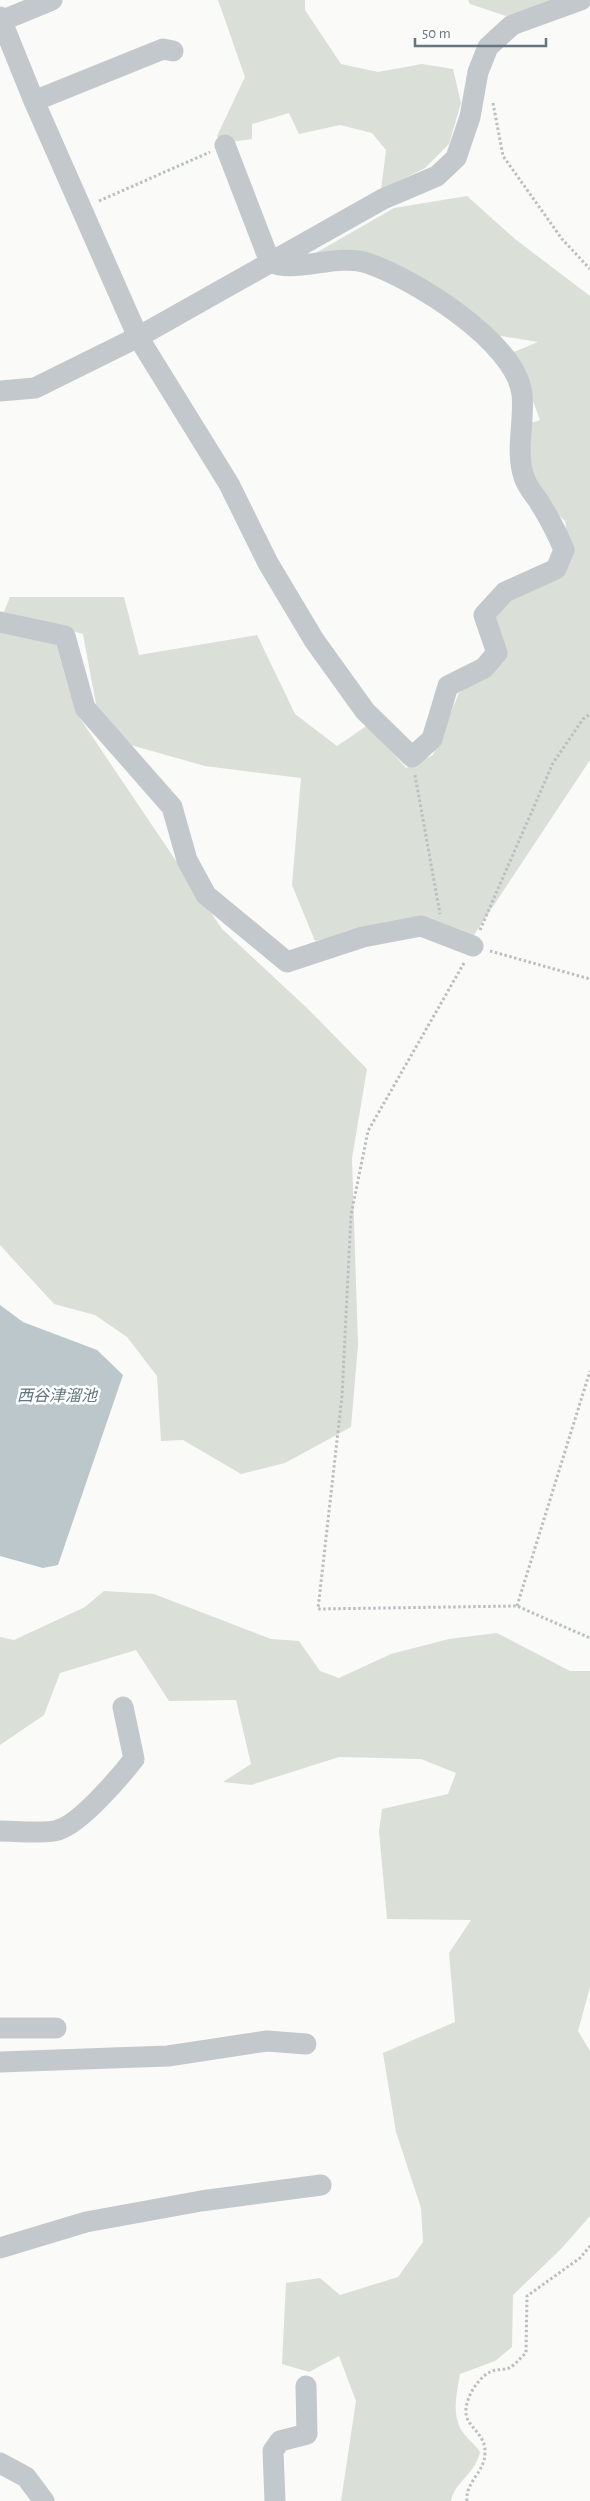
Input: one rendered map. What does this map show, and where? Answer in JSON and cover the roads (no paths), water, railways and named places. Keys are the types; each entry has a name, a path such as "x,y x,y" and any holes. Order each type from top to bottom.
{"street":[{"path":"52,0 1,19 34,101 138,337 229,484 268,563 314,640 364,711 412,757 432,739 448,686 484,668 497,654 484,615 505,592 556,569 564,550 557,531 524,477 519,434 522,392 508,360 458,312 408,280 366,263 338,260 280,267 270,262 225,145"},
{"path":"0,391 35,388 138,337 383,200 437,176 456,158 470,116 478,72 488,47 512,25 581,0"},
{"path":"34,101 164,49 173,51"},
{"path":"0,622 65,636 85,708 172,807 187,860 206,895 287,962 363,937 421,926 473,946"},
{"path":"0,1831 58,1830 71,1822 110,1788 134,1758 123,1707"},
{"path":"0,2028 56,2028"},
{"path":"0,2062 168,2056 267,2041 306,2044"},
{"path":"0,2248 86,2222 201,2201 321,2185"},
{"path":"275,2501 273,2450 280,2441 306,2434 306,2386"},
{"path":"0,2463 26,2477 44,2501"}],"water":[{"name":"西谷津溜池","path":"0,1305 23,1322 97,1350 123,1375 58,1565 43,1568 0,1556"}]}
